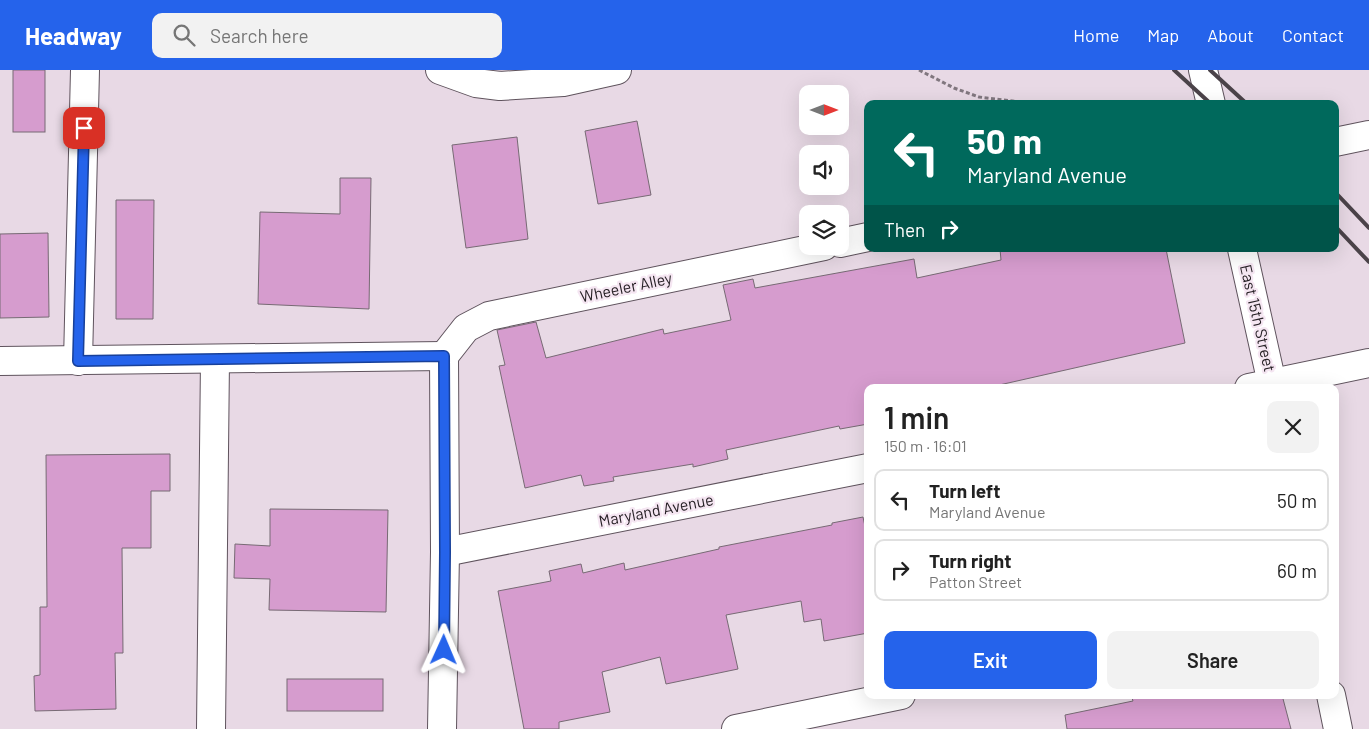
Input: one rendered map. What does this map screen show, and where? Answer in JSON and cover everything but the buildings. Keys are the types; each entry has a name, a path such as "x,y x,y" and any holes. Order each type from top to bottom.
{"street":[{"path":"78,361 85,70"},
{"path":"440,70 476,83 500,86 562,82 617,70"},
{"path":"1203,70 1210,100"},
{"path":"1339,141 1369,135"},
{"path":"849,241 864,238"},
{"name":"Wheeler Alley","path":"444,356 466,328 489,316 799,251"},
{"name":"East 15th Street","path":"1243,252 1265,384"},
{"path":"0,361 444,356 445,552 442,729"},
{"path":"211,729 215,359"},
{"path":"1274,384 1369,363"},
{"name":"Maryland Avenue","path":"445,552 864,469"},
{"path":"736,729 882,699"},
{"path":"1332,699 1338,729"}],"path":[{"path":"919,70 954,88 979,97 1003,100"}],"railway":[{"path":"1174,70 1207,100"},
{"path":"1210,70 1243,100"},
{"path":"1339,196 1369,228"},
{"path":"1339,230 1369,262"}],"route":[{"path":"84,128 78,361 444,356 444,650"}]}
